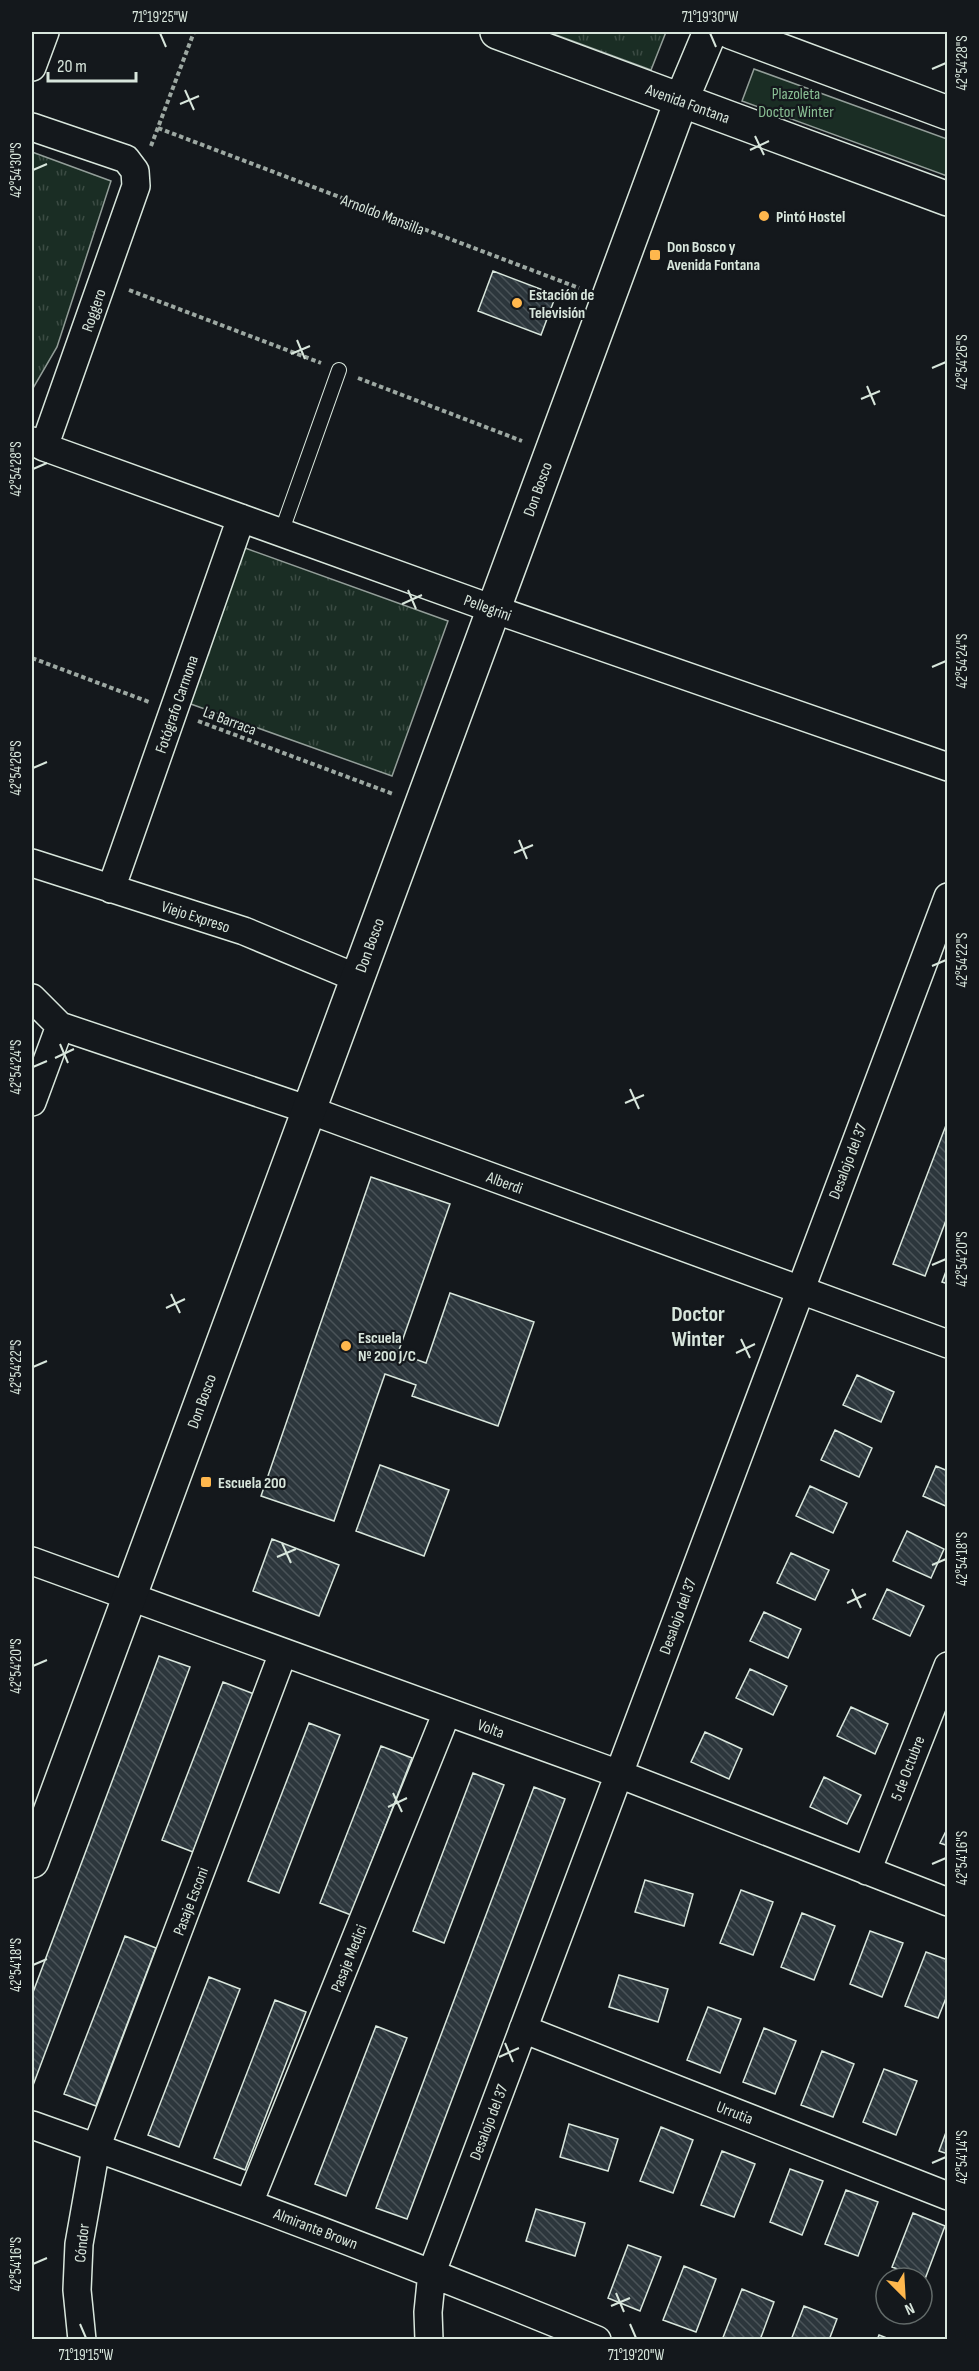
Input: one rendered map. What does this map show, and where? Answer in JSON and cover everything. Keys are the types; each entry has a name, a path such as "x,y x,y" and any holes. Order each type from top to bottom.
{"street":[{"path":"32,67 45,32"},
{"name":"Avenida Fontana","path":"497,32 948,199"},
{"name":"Don Bosco","path":"32,1861 681,101 710,32"},
{"path":"731,32 948,113"},
{"path":"32,127 126,159 135,178"},
{"name":"Roggero","path":"38,444 135,178"},
{"name":"Pellegrini","path":"38,444 493,609 948,767"},
{"name":"Fotógrafo Carmona","path":"111,889 241,518"},
{"name":"Viejo Expreso","path":"32,863 244,931 357,978"},
{"name":"Desalojo del 37","path":"429,2340 428,2312 432,2272 798,1290 948,897"},
{"path":"32,998 60,1026 32,1102"},
{"name":"Alberdi","path":"60,1026 309,1110 948,1344"},
{"name":"Volta","path":"32,1561 619,1774 948,1902"},
{"name":"Pasaje Esconi","path":"96,2148 283,1653"},
{"name":"5 de Octubre","path":"867,1871 948,1666"},
{"name":"Pasaje Medici","path":"249,2203 447,1712"},
{"name":"Urrutia","path":"523,2029 948,2196"},
{"name":"Almirante Brown","path":"32,2125 432,2272 597,2340"},
{"name":"Cóndor","path":"82,2340 77,2290 79,2244 96,2148"}],"lane":[{"path":"281,533 339,370"}],"path":[{"path":"135,178 158,128 194,32"},
{"name":"Arnoldo Mansilla","path":"158,128 608,299"},
{"name":"La Barraca","path":"32,658 421,805"}],"green space":[{"path":"548,32 666,32 651,70"},
{"name":"Plazoleta Doctor Winter","path":"754,69 947,139 947,176 742,101"},
{"path":"32,152 111,181 57,347 32,390"},
{"path":"245,548 448,621 392,776 188,703"}],"building":[{"name":"Estación de Televisión","path":"493,271 556,295 541,335 478,311"},
{"path":"948,1120 948,1215 925,1276 893,1264"},
{"path":"371,1177 450,1204 398,1353 426,1363 450,1293 534,1322 498,1426 412,1396 416,1385 385,1374 334,1521 261,1496"},
{"path":"948,1266 948,1284 942,1282"},
{"path":"857,1375 894,1392 881,1422 843,1405"},
{"path":"835,1430 872,1448 859,1477 821,1460"},
{"path":"380,1465 449,1490 424,1556 356,1531"},
{"path":"936,1466 948,1471 948,1507 923,1496"},
{"path":"810,1486 847,1503 833,1533 796,1516"},
{"path":"907,1531 944,1549 931,1578 893,1561"},
{"path":"272,1539 339,1565 319,1616 253,1591"},
{"path":"791,1553 829,1570 815,1600 777,1583"},
{"path":"887,1589 924,1606 910,1636 873,1619"},
{"path":"764,1612 801,1629 788,1658 750,1641"},
{"path":"159,1656 190,1667 32,2088 32,1995"},
{"path":"750,1669 787,1686 773,1715 736,1698"},
{"path":"223,1682 254,1694 193,1852 162,1840"},
{"path":"851,1707 888,1724 875,1754 837,1736"},
{"path":"309,1723 340,1735 279,1893 248,1881"},
{"path":"705,1732 742,1749 729,1779 691,1762"},
{"path":"381,1746 412,1758 351,1915 320,1903"},
{"path":"473,1773 504,1785 444,1943 413,1931"},
{"path":"824,1777 861,1795 847,1824 810,1807"},
{"path":"534,1787 565,1799 407,2219 376,2208"},
{"path":"948,1827 948,1846 940,1843"},
{"path":"645,1880 693,1894 684,1926 635,1912"},
{"path":"741,1890 773,1902 753,1955 720,1943"},
{"path":"802,1913 835,1926 814,1980 781,1967"},
{"path":"870,1931 903,1943 882,1997 850,1984"},
{"path":"125,1936 156,1948 96,2106 64,2094"},
{"path":"926,1952 948,1960 948,1993 938,2018 905,2006"},
{"path":"619,1975 668,1989 658,2022 609,2007"},
{"path":"209,1977 240,1989 179,2147 148,2135"},
{"path":"275,2000 306,2012 245,2170 214,2158"},
{"path":"708,2007 741,2019 720,2073 687,2060"},
{"path":"376,2026 407,2038 346,2196 315,2184"},
{"path":"764,2028 796,2041 775,2094 743,2082"},
{"path":"822,2051 854,2064 833,2117 801,2105"},
{"path":"884,2069 917,2081 896,2135 863,2122"},
{"path":"569,2124 618,2139 608,2171 560,2157"},
{"path":"661,2127 693,2140 673,2193 640,2181"},
{"path":"948,2127 948,2154 939,2151"},
{"path":"722,2151 755,2164 734,2217 701,2205"},
{"path":"790,2169 823,2181 802,2235 770,2222"},
{"path":"846,2190 878,2202 858,2256 825,2244"},
{"path":"536,2209 585,2223 575,2256 526,2241"},
{"path":"913,2213 945,2226 930,2266 892,2266"},
{"path":"628,2245 661,2257 640,2311 608,2298"},
{"path":"684,2266 716,2279 696,2332 663,2320"},
{"path":"742,2289 774,2302 760,2340 722,2340"},
{"path":"804,2306 837,2319 829,2340 791,2340"},
{"path":"879,2335 892,2340 877,2340"}],"place":[{"name":"Pintó Hostel","path":"764,216"},
{"name":"Don Bosco y Avenida Fontana","path":"655,255"},
{"name":"Estación de Televisión","path":"517,303"},
{"name":"Escuela Nº 200 J/C","path":"346,1346"},
{"name":"Escuela 200","path":"206,1482"}],"district":[{"name":"Doctor Winter","path":"698,1326"}]}
